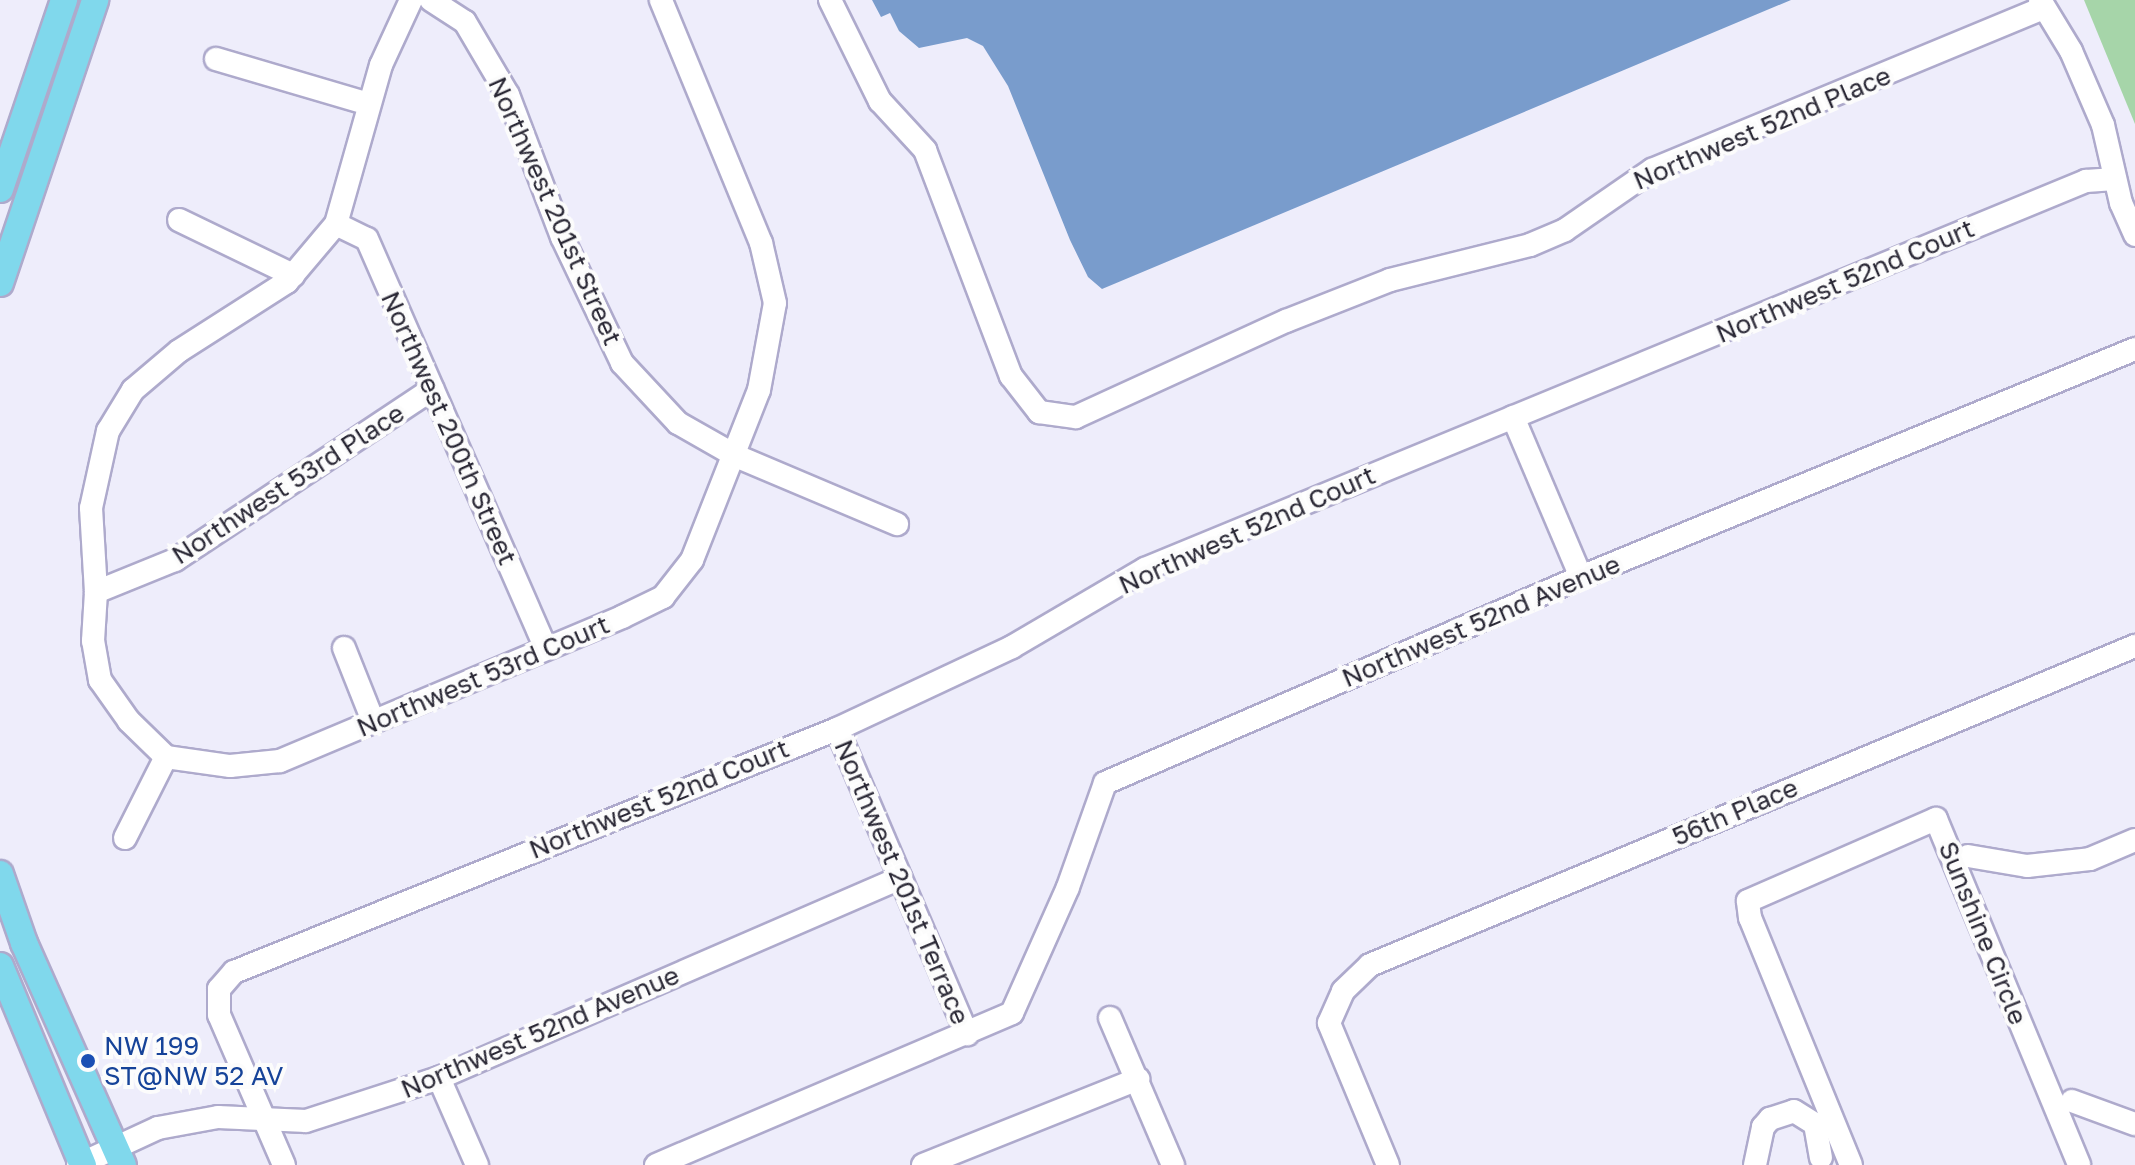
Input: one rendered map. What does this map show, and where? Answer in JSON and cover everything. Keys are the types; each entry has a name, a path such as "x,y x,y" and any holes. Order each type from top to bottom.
{"main road":[{"path":"0,189 64,0"},
{"path":"0,283 95,0"},
{"path":"0,874 24,943 119,1156"},
{"path":"0,966 81,1164"}],"street":[{"path":"125,838 166,757 129,721 100,680 93,641 96,592 91,508 108,431 133,390 179,351 293,275 336,224 369,104 411,0"},
{"name":"Northwest 201st Street","path":"431,0 465,22 508,95 562,237 622,363 678,423 736,456 897,524"},
{"name":"Northwest 53rd Court","path":"166,757 230,766 280,761 663,597 692,560 736,456 759,390 775,303 761,243 661,0"},
{"name":"Northwest 52nd Place","path":"830,0 880,101 925,150 1011,376 1039,412 1076,417 1286,321 1390,280 1530,245 1565,230 1652,170 2042,4"},
{"path":"2042,4 2071,51 2103,125 2115,179 2135,235"},
{"path":"216,59 369,104"},
{"name":"Northwest 52nd Court","path":"267,1122 219,1015 219,989 234,972 837,729 1012,647 1145,569 2086,181 2115,179"},
{"path":"179,220 293,275"},
{"name":"Northwest 200th Street","path":"336,224 367,239 546,649"},
{"name":"Northwest 52nd Avenue","path":"656,1165 1012,1013 1068,887 1105,783 1581,577 2135,349"},
{"name":"Northwest 53rd Place","path":"96,592 175,560 432,389"},
{"path":"1513,417 1581,577"},
{"name":"56th Place","path":"1388,1165 1329,1023 1343,991 1370,965 2135,646"},
{"path":"344,648 373,721"},
{"name":"Northwest 201st Terrace","path":"837,729 967,1034"},
{"name":"Sunshine Circle","path":"1851,1165 1750,918 1748,901 1936,819 2079,1165"},
{"path":"1968,856 2027,866 2090,859 2135,840"},
{"name":"Northwest 52nd Avenue","path":"81,1164 119,1156 158,1128 218,1117 267,1122 306,1121 439,1078 900,878"},
{"path":"1110,1018 1173,1165"},
{"path":"439,1078 477,1165"},
{"path":"923,1165 1138,1079"},
{"path":"2072,1101 2135,1124"},
{"path":"1755,1165 1763,1127 1770,1119 1794,1111 1815,1124 1816,1161"},
{"path":"267,1122 284,1165"},
{"path":"1816,1161 1841,1142"}],"green space":[{"path":"2084,0 2135,0 2135,124"}],"water":[{"path":"872,0 1791,0 1102,289 1088,277 1008,86 983,46 967,38 919,48 899,31 890,13 881,17"}],"place":[{"name":"NW 199 ST@NW 52 AV","path":"88,1061"}]}
